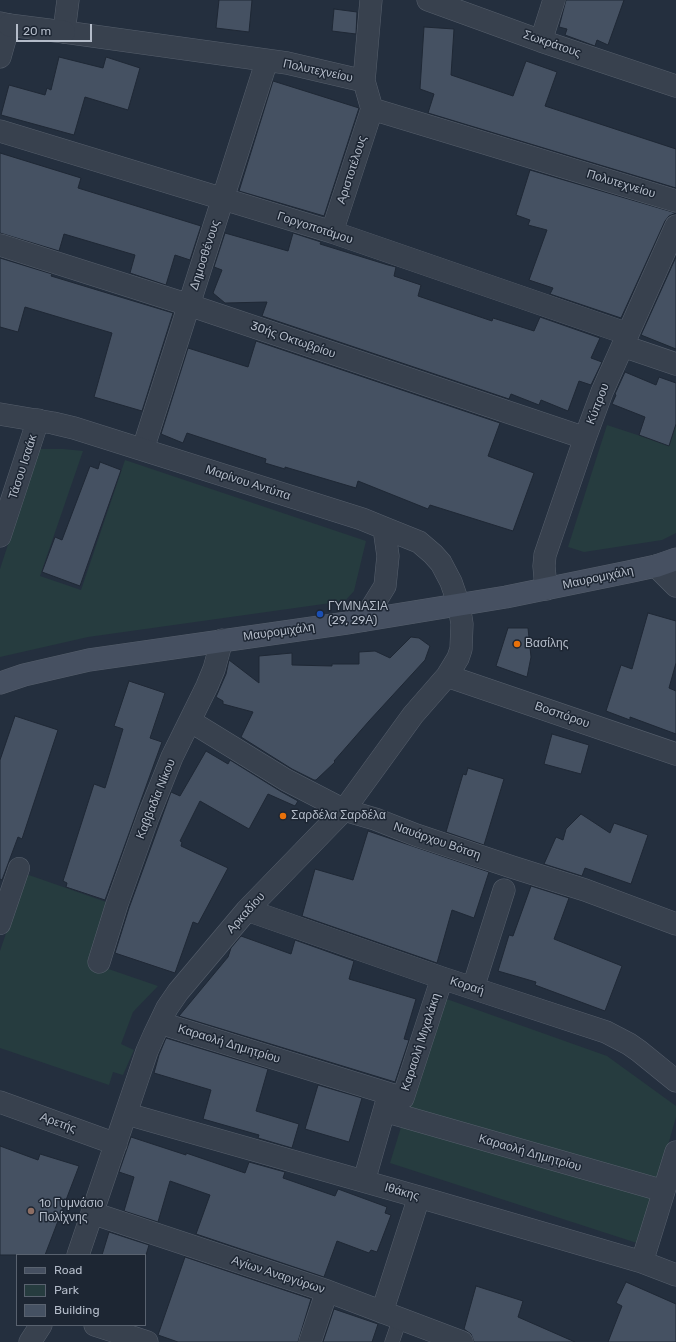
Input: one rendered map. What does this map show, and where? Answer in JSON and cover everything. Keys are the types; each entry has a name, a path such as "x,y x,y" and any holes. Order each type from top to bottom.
{"main road":[{"name":"Μαυρομιχάλη","path":"0,683 89,660 459,605 546,589 656,566 676,559"}],"street":[{"path":"64,32 68,0"},
{"path":"364,81 371,0"},
{"name":"Σωκράτους","path":"428,0 541,42 676,86"},
{"path":"541,42 554,0"},
{"path":"0,57 5,24"},
{"name":"Πολυτεχνείου","path":"5,24 287,63 364,81 372,109 676,201"},
{"name":"Δημοσθένους","path":"143,450 267,60"},
{"name":"Αριστοτέλους","path":"332,232 372,109"},
{"name":"Γοργοποτάμου","path":"0,131 332,232 625,340 676,364"},
{"name":"Κύπρου","path":"546,589 544,566 545,555 585,438 602,392 676,227"},
{"name":"30ής Οκτωβρίου","path":"0,246 189,304 585,438"},
{"name":"Μαρίνου Αντύπα","path":"0,414 74,428 362,519 419,542 433,554 441,564 451,582 459,605"},
{"name":"Τάσου Ισαάκ","path":"0,536 38,420"},
{"path":"364,620 385,586 388,556 384,528"},
{"path":"656,566 676,586"},
{"name":"Αρκαδίου","path":"78,1254 147,1051 160,1023 178,992 247,910 344,810 413,716 447,676 458,658 461,649 462,624 459,605"},
{"name":"Καββαδία Νίκου","path":"99,962 117,904 148,817 169,764 199,704 214,669 222,640"},
{"name":"Βοσπόρου","path":"447,676 676,754"},
{"name":"Ναυάρχου Βότση","path":"190,721 286,780 344,810 375,819 416,835 585,890 676,924"},
{"path":"0,924 19,868"},
{"path":"473,988 504,890"},
{"name":"Κοραή","path":"247,910 442,978 606,1032 619,1038 639,1051 676,1081"},
{"name":"Καραολή Μιχαλάκη","path":"387,1103 403,1098 442,978"},
{"name":"Καραολή Δημητρίου","path":"160,1023 387,1103 670,1193"},
{"name":"Αρετής","path":"0,1102 116,1144"},
{"path":"364,1181 387,1103"},
{"name":"Ιθάκης","path":"126,1114 364,1181 642,1262 676,1275"},
{"path":"642,1262 670,1193 676,1152"},
{"path":"391,1315 419,1197"},
{"name":"Αγίων Αναργύρων","path":"92,1213 327,1291 462,1342"},
{"path":"310,1342 327,1291"},
{"path":"30,1342 41,1326"},
{"path":"99,1326 147,1342"}],"lane":[{"path":"504,890 512,867"},
{"path":"391,1315 392,1342"}],"green space":[{"path":"676,424 676,533 662,540 584,552 568,547 607,425 668,445"},
{"path":"39,449 83,451 40,576 81,590 125,460 366,541 354,591 345,601 88,637 0,657 0,569"},
{"path":"26,874 109,903 91,963 158,986 133,1012 121,1044 134,1050 123,1075 113,1072 109,1085 0,1048 0,951"},
{"path":"441,997 607,1056 676,1106 676,1117 640,1244 390,1163"}],"building":[{"path":"219,0 252,0 249,32 216,28"},
{"path":"566,0 624,0 608,45 597,40 595,46 565,35 567,29 559,27"},
{"path":"334,9 357,12 356,34 332,31"},
{"path":"424,27 454,29 451,75 513,96 526,61 557,72 545,106 676,149 676,188 428,113 434,94 420,89"},
{"path":"59,57 103,68 106,57 140,68 128,110 85,97 74,135 1,115 9,85 45,95 47,88 51,90"},
{"path":"273,81 359,108 324,216 239,191"},
{"path":"0,153 81,178 78,188 201,226 190,260 175,255 166,285 130,273 135,255 64,234 59,251 0,233"},
{"path":"530,170 676,213 669,216 665,221 621,318 550,294 553,288 529,280 547,230 528,225 530,220 516,215"},
{"path":"225,233 288,251 293,233 321,242 320,244 396,267 394,276 421,285 418,296 492,321 493,318 534,331 540,317 600,338 591,358 602,362 591,385 579,381 568,411 541,400 539,405 511,394 509,399 262,316 267,302 225,303 213,293 222,270 214,267"},
{"path":"676,257 676,349 641,335"},
{"path":"0,258 52,274 51,276 173,313 142,411 94,397 112,333 25,307 18,332 0,327"},
{"path":"256,341 500,423 488,456 534,473 513,531 430,505 428,509 358,481 356,488 285,467 285,469 265,463 266,459 187,433 183,443 161,434 188,348 248,367"},
{"path":"625,372 656,385 659,377 676,383 676,424 669,446 639,435 645,417 612,404"},
{"path":"100,462 121,470 80,586 42,572 55,537 62,540 90,466 98,469"},
{"path":"648,613 676,621 676,663 669,688 676,691 676,734 630,717 630,720 606,711 621,665 632,669"},
{"path":"508,628 528,628 531,657 527,677 496,666"},
{"path":"411,637 419,638 430,646 425,660 369,721 334,761 335,762 316,780 292,769 241,737 253,712 223,704 223,701 216,697 226,674 229,660 259,683 259,656 292,653 292,665 332,666 332,664 359,664 359,652 375,651 390,658"},
{"path":"129,681 165,693 150,738 162,742 105,900 66,887 67,883 63,881 94,784 105,788 123,729 114,726"},
{"path":"15,716 58,730 22,839 18,837 2,880 0,879 0,760"},
{"path":"552,734 589,745 581,774 544,764"},
{"path":"206,751 228,764 230,760 298,801 295,806 268,794 249,829 200,801 180,841 182,842 181,846 228,868 198,924 193,922 175,973 115,953 129,908 171,792 180,796"},
{"path":"468,768 504,779 484,845 446,832 463,774 466,775"},
{"path":"581,814 610,833 614,823 648,835 631,884 585,868 582,876 544,864 556,837 563,840 566,829"},
{"path":"368,831 489,872 474,918 452,910 437,963 302,916 315,869 353,880"},
{"path":"531,886 569,898 554,939 622,966 605,1011 535,985 536,982 498,971 509,935 513,936"},
{"path":"241,936 291,954 295,940 354,961 349,979 416,999 404,1039 409,1040 395,1082 179,1016 228,957 231,948"},
{"path":"166,1038 268,1069 256,1111 299,1124 292,1148 258,1138 259,1135 203,1119 211,1090 154,1073"},
{"path":"318,1085 362,1098 349,1142 305,1129"},
{"path":"131,1137 186,1155 186,1153 245,1173 249,1162 285,1172 283,1178 335,1196 338,1189 387,1207 385,1213 391,1215 377,1252 371,1250 369,1253 337,1241 324,1277 196,1234 210,1195 170,1181 158,1222 124,1211 134,1177 119,1172"},
{"name":"1ο Γυμνάσιο Πολίχνης","path":"0,1146 38,1160 40,1154 79,1166 45,1254 0,1255"},
{"path":"109,1232 149,1245 146,1255 102,1254"},
{"path":"185,1257 311,1299 298,1342 178,1342 158,1335"},
{"path":"626,1282 676,1304 676,1342 608,1342 622,1306 616,1303"},
{"path":"476,1286 523,1301 518,1317 575,1342 474,1342 471,1334 464,1329"},
{"path":"334,1309 378,1324 372,1342 323,1342"}],"place":[{"name":"ΓΥΜΝΑΣΙΑ (29, 29Α)","path":"320,614"},
{"name":"Βασίλης","path":"517,644"},
{"name":"Σαρδέλα Σαρδέλα","path":"283,816"},
{"name":"1ο Γυμνάσιο Πολίχνης","path":"31,1211"}]}
